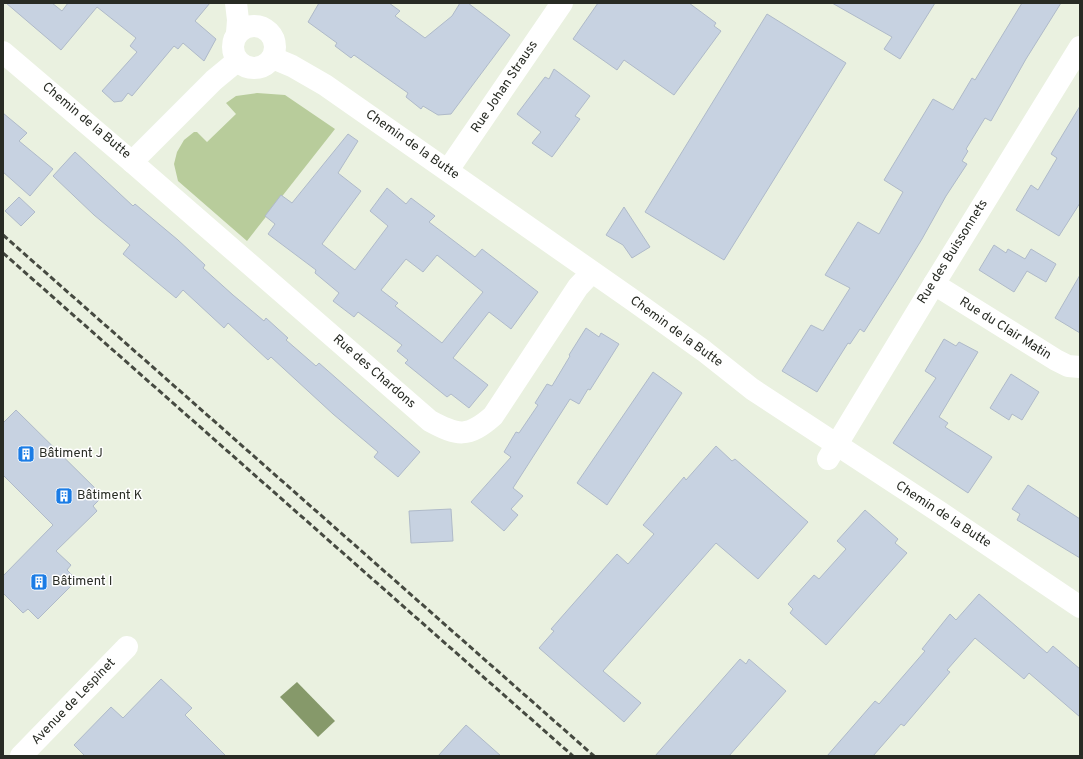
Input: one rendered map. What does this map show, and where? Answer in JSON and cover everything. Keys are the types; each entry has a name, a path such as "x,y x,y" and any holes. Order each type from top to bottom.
{"street":[{"path":"236,3 238,20 237,33 233,40 233,55 237,61 245,67 255,69 265,66 272,58 275,50 274,41 270,33 263,28 256,26 243,29 237,33"},
{"path":"249,3 263,28"},
{"name":"Rue Johan Strauss","path":"448,170 562,3"},
{"name":"Rue des Buissonnets","path":"832,452 845,428 1080,47"},
{"name":"Chemin de la Butte","path":"3,52 132,162 214,80 237,61"},
{"name":"Chemin de la Butte","path":"272,58 292,66 325,84 448,170 704,351 832,452 941,513 1080,607"},
{"name":"Rue des Chardons","path":"132,162 430,421 446,430 462,433 480,428 493,416 578,287 592,272"},
{"name":"Rue du Clair Matin","path":"934,284 1056,360 1068,366 1080,367"},
{"name":"Avenue de Lespinet","path":"21,756 127,647"}],"shaded area":[{"path":"257,93 285,95 335,129 247,241 178,181 174,164 177,152 184,140 194,132 197,132 207,142 236,114 226,103 236,96"},
{"path":"297,682 335,721 318,737 280,697"}],"building":[{"path":"6,3 52,3 62,11 68,3 210,3 195,21 216,39 204,61 183,43 178,49 174,46 132,96 128,93 122,101 114,102 102,91 137,52 130,46 136,38 97,7 61,50"},
{"path":"319,3 389,3 400,11 395,16 425,38 452,16 460,3 468,3 510,35 451,114 438,115 423,106 421,109 406,97 408,93 354,55 351,58 335,46 337,43 308,22"},
{"path":"598,3 689,3 716,23 714,26 721,31 674,95 624,60 617,70 573,39"},
{"path":"832,3 935,3 900,59 884,49 892,37"},
{"path":"1022,3 1061,3 1026,59 991,121 985,118 966,149 968,151 962,161 967,164 946,196 897,280 864,332 860,329 850,344 848,343 817,392 782,371 811,325 823,331 850,288 825,275 858,222 879,234 903,192 884,180 933,99 953,110 972,78 975,80"},
{"path":"767,14 846,63 724,260 645,212"},
{"path":"554,69 590,96 575,116 580,119 552,157 532,143 541,132 517,114 545,77 549,79"},
{"path":"1080,106 1080,203 1059,236 1016,210 1031,185 1038,190 1057,158 1051,154"},
{"path":"3,113 27,133 19,141 53,169 30,196 3,172"},
{"path":"348,134 358,141 338,173 361,191 322,244 355,270 388,226 370,211 387,188 406,204 411,198 435,216 429,222 475,257 482,249 538,292 511,329 489,312 453,358 488,385 469,408 451,394 447,397 405,363 408,360 397,351 402,345 358,312 354,317 333,301 339,293 315,273 316,270 268,234 275,224 265,216 281,195 292,203","holes":["437,255 483,292 442,343 395,306 398,303 381,290 406,259 423,272"]},
{"path":"75,152 133,206 135,204 178,240 205,265 203,268 233,295 264,321 266,318 288,338 286,340 316,366 319,363 420,452 398,477 374,457 378,452 333,414 271,357 268,360 228,323 224,328 183,290 176,298 123,254 130,245 94,215 53,176"},
{"path":"19,197 35,212 21,226 5,211"},
{"path":"624,207 650,247 632,258 623,245 606,235"},
{"path":"994,245 1006,253 1008,249 1025,259 1031,249 1056,264 1046,282 1027,271 1014,292 979,270"},
{"path":"1080,275 1080,333 1055,318"},
{"path":"586,328 599,337 601,333 619,344 590,390 588,389 579,404 570,399 513,488 523,496 511,509 518,515 504,531 471,502 511,457 504,452 516,432 519,433 538,405 535,403 547,384 552,386"},
{"path":"944,339 956,346 959,342 978,352 939,417 948,423 945,427 992,457 968,493 893,443 936,378 925,371"},
{"path":"653,372 682,393 607,505 577,483"},
{"path":"1011,374 1039,392 1022,420 1012,414 1009,420 990,408"},
{"path":"16,410 103,496 93,506 97,511 56,551 71,565 67,570 77,580 38,619 28,609 23,613 3,593 3,576 53,525 3,475 3,423"},
{"path":"716,446 732,461 735,459 808,522 758,579 716,543 603,671 641,703 624,722 539,648 554,631 551,629 617,554 628,564 654,534 643,525 684,477 686,480"},
{"path":"1028,485 1080,519 1080,558 1017,520 1020,514 1012,509"},
{"path":"451,509 453,541 411,543 409,511"},
{"path":"865,510 898,539 895,543 907,553 826,645 790,613 793,609 788,604 814,575 819,579 846,549 837,541"},
{"path":"979,594 1047,653 1053,646 1080,669 1080,717 1029,673 1024,679 975,638 947,670 950,672 904,726 901,724 873,756 827,756 875,701 879,704 925,651 922,649 950,614 956,620"},
{"path":"740,659 746,664 749,659 786,691 729,756 655,756"},
{"path":"161,679 192,708 185,715 226,756 85,756 74,745 111,707 123,718"},
{"path":"466,725 501,756 438,756"}],"railway":[{"path":"3,235 594,756"},
{"path":"3,253 573,756"}],"place":[{"name":"Bâtiment J","path":"26,454"},
{"name":"Bâtiment K","path":"64,496"},
{"name":"Bâtiment I","path":"39,582"}]}
